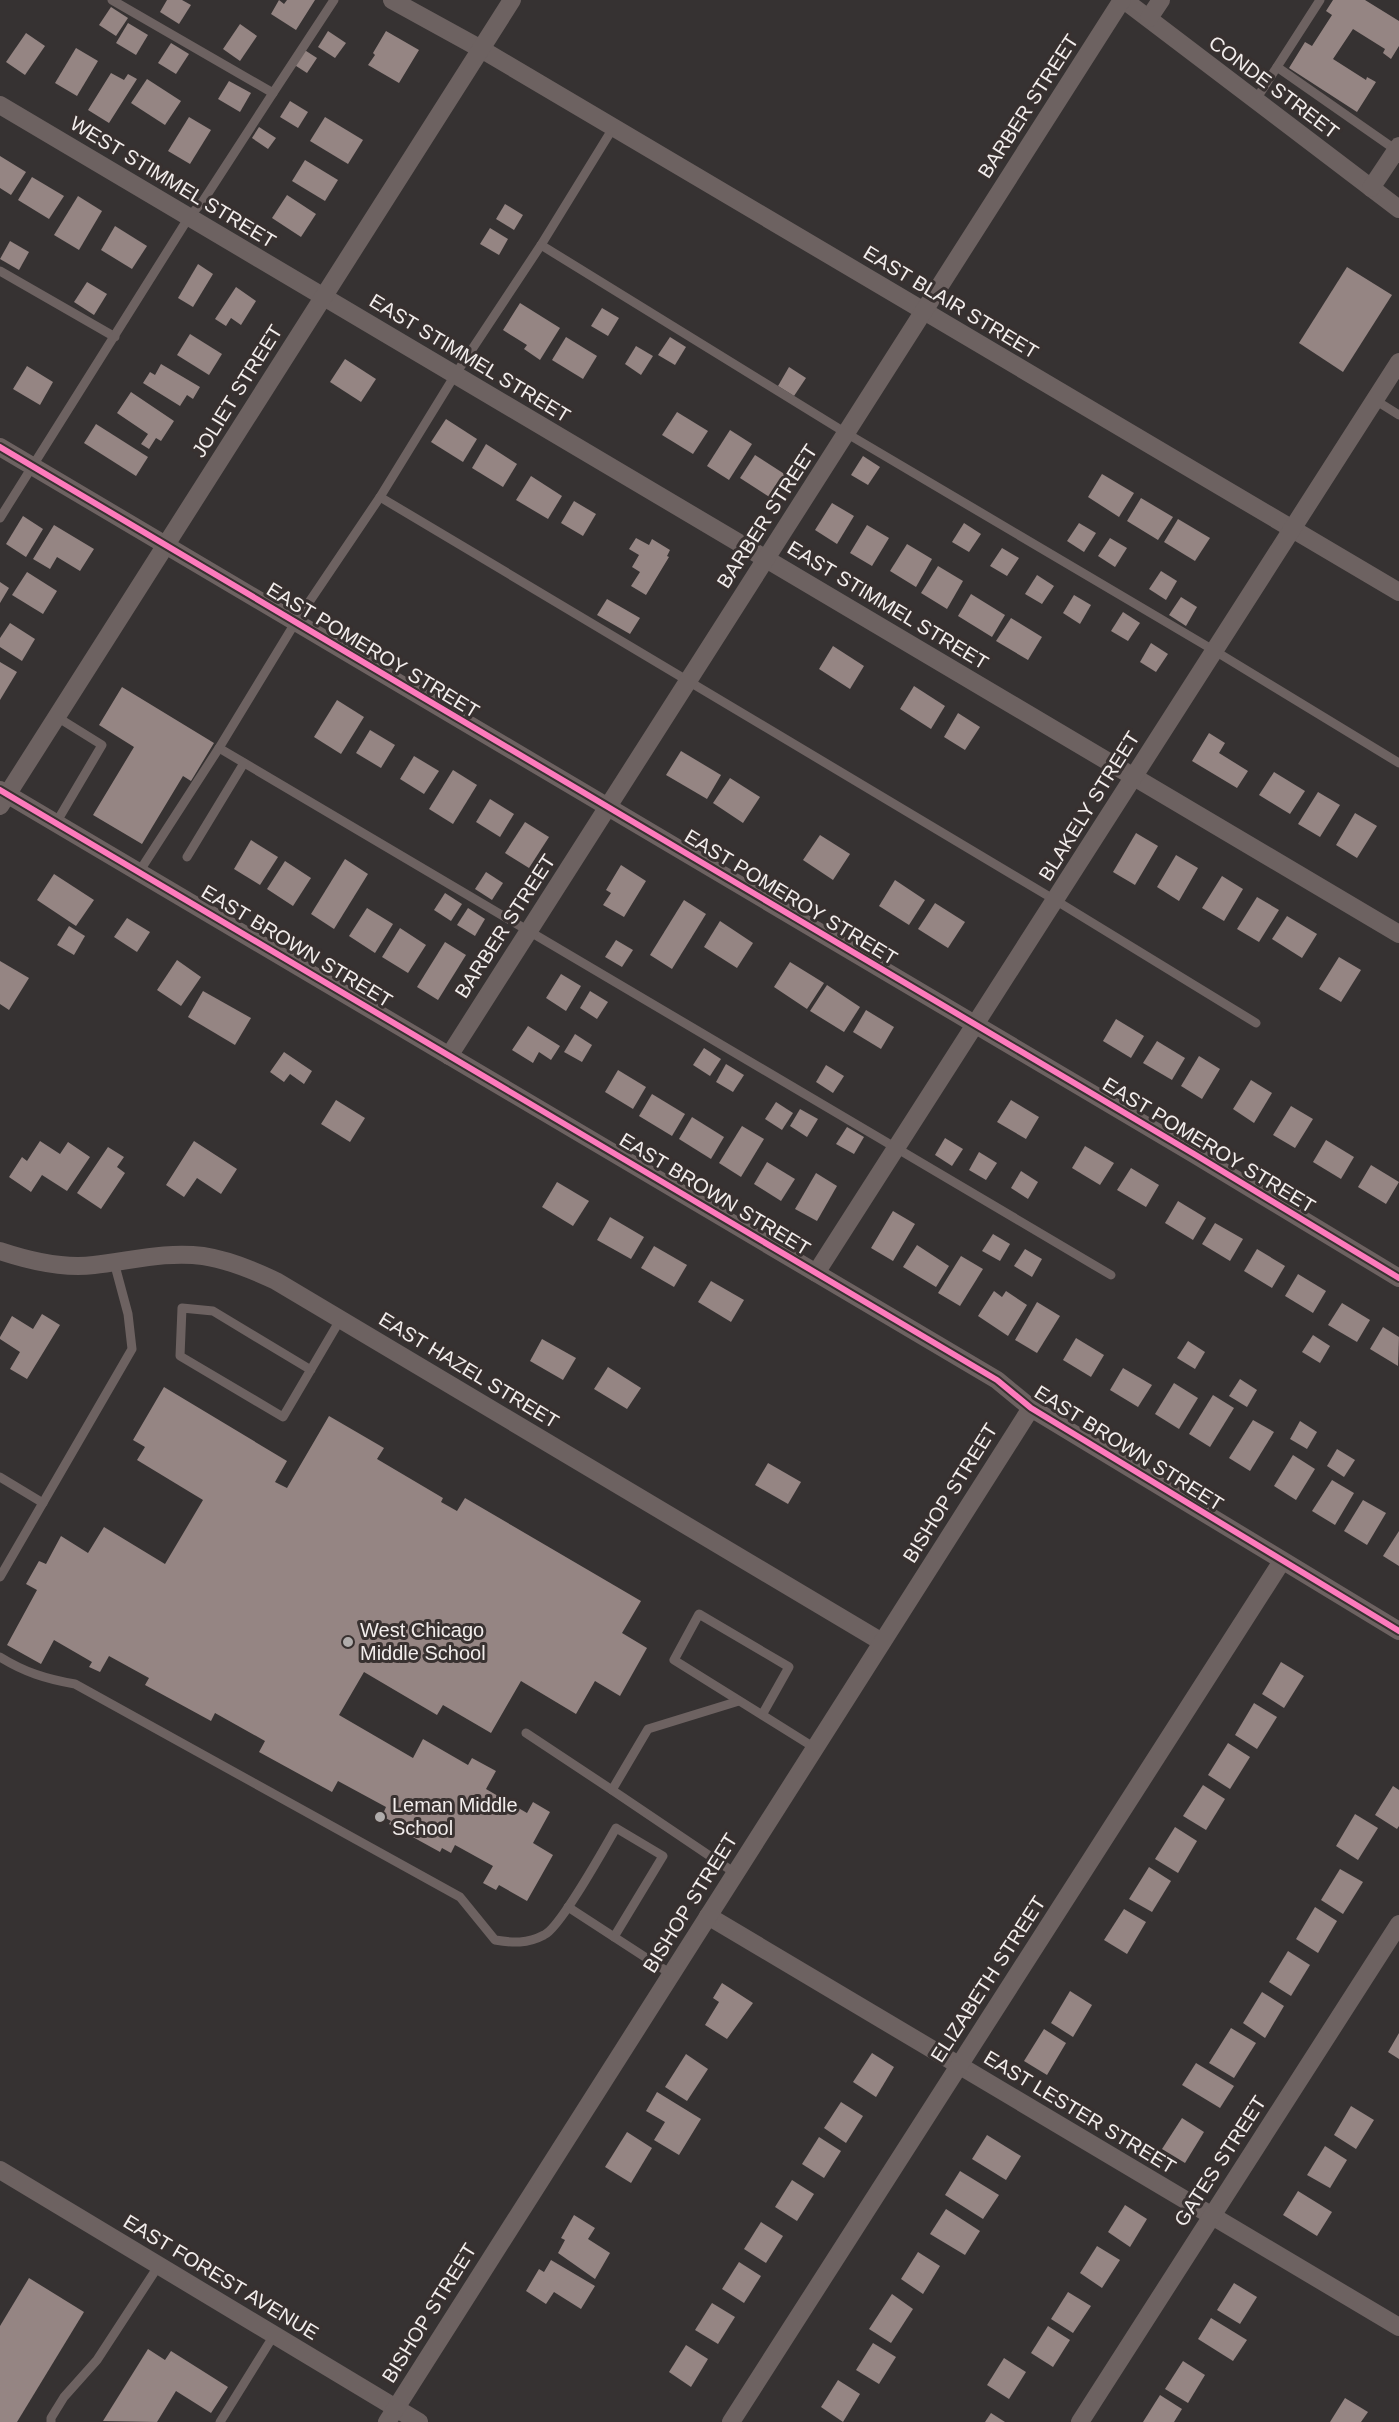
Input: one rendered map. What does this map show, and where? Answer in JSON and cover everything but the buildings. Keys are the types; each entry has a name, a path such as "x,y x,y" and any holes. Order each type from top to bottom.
{"street":[{"name":"EAST BLAIR STREET","path":"392,0 481,49 1399,592"},
{"name":"JOLIET STREET","path":"2,797 57,717 512,0"},
{"name":"CONDE STREET","path":"1123,0 1399,209"},
{"name":"BARBER STREET","path":"449,1056 1123,0"},
{"path":"1149,18 1161,0"},
{"name":"WEST STIMMEL STREET","path":"0,105 323,297"},
{"path":"1371,188 1398,148"},
{"name":"EAST STIMMEL STREET","path":"323,297 1399,934"},
{"name":"BLAKELY STREET","path":"816,1273 1399,362"},
{"name":"EAST POMEROY STREET","path":"0,447 1194,1154 1399,1278"},
{"name":"EAST BROWN STREET","path":"2,797 56,823 997,1380 1030,1408 1399,1631"},
{"name":"EAST HAZEL STREET","path":"0,1251 22,1259 70,1266 171,1254 202,1256 227,1261 276,1281 882,1642"},
{"name":"BISHOP STREET","path":"391,2415 1030,1408"},
{"name":"ELIZABETH STREET","path":"731,2422 1282,1561"},
{"name":"EAST LESTER STREET","path":"708,1916 1399,2327"},
{"name":"GATES STREET","path":"1080,2422 1399,1924"},
{"name":"EAST FOREST AVENUE","path":"0,2170 274,2334 391,2415 419,2422"}],"lane":[{"path":"112,0 273,93"},
{"path":"0,518 189,218 203,201 334,0"},
{"path":"1255,101 1320,0"},
{"path":"1276,68 1398,148"},
{"path":"139,872 219,748 295,623 380,497 613,128"},
{"path":"541,245 846,433 1215,651 1399,764"},
{"path":"0,271 115,337"},
{"path":"1375,400 1399,415"},
{"path":"380,497 689,680 1256,1023"},
{"path":"56,823 102,745 57,717"},
{"path":"219,748 1111,1275"},
{"path":"187,857 244,763"},
{"path":"0,1577 132,1349 128,1314 114,1262"},
{"path":"311,1370 213,1311 182,1308 180,1356 283,1417 311,1370 340,1320"},
{"path":"0,1477 43,1503"},
{"path":"762,1715 789,1667 699,1614 674,1660 739,1701 815,1748"},
{"path":"0,1657 22,1671 47,1679 75,1684 460,1897 495,1940 520,1944 547,1934 568,1906 616,1828 663,1856 614,1937"},
{"path":"612,1790 648,1729 739,1701"},
{"path":"526,1733 735,1873"},
{"path":"568,1906 671,1974"},
{"path":"51,2422 51,2418 64,2397 97,2360 159,2265"},
{"path":"220,2422 274,2334"}],"cycle path":[{"path":"0,447 1194,1154 1399,1278"},
{"path":"0,790 997,1380 1031,1408 1399,1631"}],"place":[{"name":"West Chicago Middle School","path":"348,1642"},
{"name":"Leman Middle School","path":"380,1817"}]}
